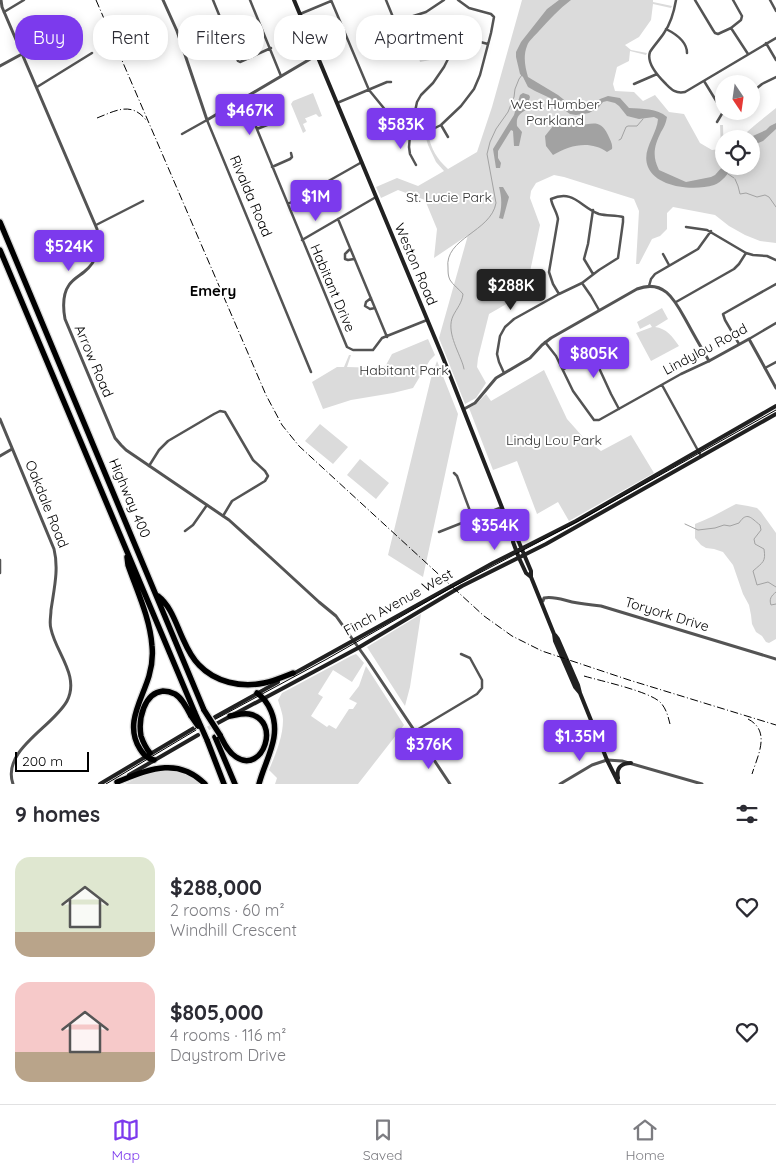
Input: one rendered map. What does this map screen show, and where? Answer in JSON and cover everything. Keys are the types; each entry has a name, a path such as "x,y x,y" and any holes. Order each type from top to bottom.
{"highway":[{"name":"Highway 400","path":"0,222 204,710 217,736 235,784"},
{"name":"Highway 400","path":"0,250 193,715"},
{"path":"126,550 128,565 151,633 152,648 150,672 134,720 135,738 147,755 154,760"},
{"path":"156,594 166,602 186,645 198,664 208,673 230,683 252,685 293,673"},
{"path":"147,755 141,735 141,720 146,702 159,692 167,691 176,694 193,715 207,740 224,784"},
{"path":"257,693 268,704 276,727 259,784"},
{"path":"217,736 230,752 239,759 247,760 254,758 263,750 267,733 261,720 250,714 230,716"},
{"path":"116,783 150,770 167,768 187,772 205,784"}],"main road":[{"name":"Weston Road","path":"294,0 300,14"},
{"name":"Weston Road","path":"319,60 428,320 514,538 518,540 521,557 531,571 531,577 542,601 555,641 619,783"},
{"name":"Finch Avenue West","path":"215,717 469,576 576,521 776,406"},
{"name":"Finch Avenue West","path":"216,724 358,648 462,586 521,557 776,414"},
{"path":"100,784 194,728"},
{"path":"116,783 198,735"},
{"path":"619,783 618,769 623,764 631,763"}],"street":[{"name":"Arrow Road","path":"1,0 1,7 15,38"},
{"path":"4,12 24,0"},
{"name":"Rivalda Road","path":"163,0 177,31 207,120 312,372"},
{"path":"213,0 238,62 270,48"},
{"path":"250,0 281,76"},
{"path":"300,14 331,0 369,90 396,123 405,128 418,131 436,128 461,106 476,85 480,75 493,28 494,16 469,8 458,0"},
{"path":"386,0 391,15"},
{"path":"416,15 426,12 444,0"},
{"path":"676,0 674,12 666,29 650,52 649,58 657,74 668,87 676,92 685,92 776,38"},
{"path":"695,0 715,33 721,33 742,20 733,0"},
{"path":"770,0 776,11"},
{"path":"731,28 748,54"},
{"path":"666,29 682,40 687,48 687,53"},
{"path":"416,165 410,154 410,135 418,99 433,83 444,67 455,38 461,37 488,44"},
{"path":"766,43 776,60"},
{"path":"36,87 92,53"},
{"path":"0,66 15,58"},
{"name":"Arrow Road","path":"25,60 96,225 99,236 98,251 91,265 72,281 68,287 64,301 65,319 115,438 124,448 223,516 336,616 450,784"},
{"path":"182,134 308,60"},
{"path":"634,84 657,74"},
{"path":"760,86 776,77"},
{"path":"704,81 715,98"},
{"path":"337,103 387,82 392,82"},
{"name":"Habitant Drive","path":"241,100 257,129 347,347 353,350 372,350 379,340 428,320"},
{"path":"257,129 272,123 278,118"},
{"path":"441,124 448,137"},
{"path":"272,167 290,159 292,157 291,153"},
{"path":"288,204 362,162"},
{"path":"504,373 497,354 500,336 504,327 514,319 559,294 582,284 593,274 618,258 624,222 623,217 606,215 592,210 571,197 562,196 551,199 558,219 549,272 559,294"},
{"path":"302,240 376,197"},
{"path":"96,225 142,201"},
{"path":"592,210 588,244 584,259 593,274"},
{"path":"338,219 386,337"},
{"path":"686,227 708,230 746,253 767,256 776,260"},
{"path":"649,286 653,276 698,249 711,232"},
{"path":"350,249 345,254 345,259 354,258"},
{"path":"676,302 736,267 746,253"},
{"path":"663,254 669,266"},
{"path":"582,284 592,296 599,310"},
{"path":"739,344 723,314 776,284"},
{"path":"464,409 475,402 490,383 530,358 545,342 637,289 649,286 664,290 676,302 709,361"},
{"path":"371,298 366,302 365,306 370,309 375,308"},
{"name":"Lindylou Road","path":"545,342 554,353 572,391 594,420 600,420 776,323"},
{"path":"749,339 776,388"},
{"path":"563,370 589,355 593,355 619,409"},
{"path":"765,368 776,362"},
{"path":"662,385 702,456"},
{"path":"149,466 159,450 168,441 218,412 225,412 253,460 265,470 268,476 265,481 232,501 223,516"},
{"name":"Oakdale Road","path":"0,419 54,548 56,564 50,628 69,672 71,683 70,694 62,709 18,753 12,766 13,784"},
{"path":"0,456 12,449"},
{"path":"454,473 457,476 473,519"},
{"path":"185,531 193,525 207,505"},
{"path":"439,532 502,507"},
{"path":"0,560 0,573"},
{"name":"Toryork Drive","path":"542,601 545,602 550,597 601,606 776,659"},
{"path":"414,731 481,690 483,686 482,680 470,658 461,654"},
{"path":"560,784 592,765 607,760 622,760 702,784"}],"green space":[{"name":"West Humber Parkland","path":"522,0 653,0 653,2 672,6 671,8 653,4 651,20 639,37 625,45 631,50 647,53 646,55 630,51 629,61 617,67 613,84 615,91 634,92 643,101 655,95 669,112 684,114 700,143 712,150 715,150 715,175 760,175 760,130 749,130 776,108 776,243 760,241 745,235 715,215 673,207 667,213 667,229 660,236 652,239 639,264 636,264 639,211 634,199 554,175 536,183 531,191 530,198 540,225 528,281 533,289 489,314 477,367 486,383 476,398 465,404 439,338 468,235 434,258 437,229 425,200 398,190 381,198 376,187 397,178 418,186 444,171 436,162 425,135 428,135 435,154 448,169 477,152 492,107"},
{"path":"313,93 322,116 319,117 316,114 305,118 307,122 303,124 306,131 303,133 291,104 293,101"},
{"path":"662,308 668,319 655,327 666,331 679,346 651,361 636,333 652,327 650,324 640,329 637,322"},
{"name":"Habitant Park","path":"428,339 435,355 413,388 351,400 323,409 312,382 337,367 344,367 349,355 351,355 347,367 381,368 386,365 392,354"},
{"path":"437,361 458,414 423,577 388,555 431,378"},
{"name":"Lindy Lou Park","path":"544,370 567,419 583,437 601,451 631,435 654,473 569,521 558,502 537,514 517,461 493,470 469,408 486,394 491,401"},
{"path":"320,424 348,447 333,464 305,441"},
{"path":"360,459 389,483 376,499 347,475"},
{"path":"736,504 757,508 776,533 776,639 769,643 756,632 752,624 749,605 733,565 723,552 706,548 695,538 695,524"},
{"path":"421,614 410,687 405,706 367,647"},
{"path":"356,654 364,663 352,682 333,670 318,694 323,697 311,716 327,727 329,725 336,729 349,709 353,709 357,703 349,699 359,686 366,666 404,725 358,784 275,784 277,778 269,770 282,733 283,718 278,700 282,693"},
{"path":"164,770 184,773 201,784 125,784 145,774"}],"shaded area":[{"path":"559,0 571,0 550,19 527,46 525,62 528,77 558,95 573,107 581,108 594,104 608,96 620,98 629,108 659,112 667,117 667,119 655,151 655,160 659,170 686,182 715,175 727,175 717,184 706,187 697,188 668,184 659,180 653,174 646,161 646,155 658,119 654,117 639,119 627,116 615,103 607,101 589,113 570,114 550,98 528,87 520,74 516,52 521,42 547,9"},
{"path":"523,93 530,97 526,110 520,114 517,120 517,126 522,132 519,146 514,146 513,131 511,130 498,151 498,158 501,163 500,168 496,168 493,149 514,115 520,95"},
{"path":"557,121 572,125 597,124 601,126 608,135 612,149 607,152 594,146 580,145 553,155 546,146 545,136"},
{"path":"776,123 776,129 760,142 760,133"},
{"path":"499,187 503,187 509,197 503,219 499,218 501,195"}],"waterway":[{"path":"464,369 451,328 453,316 463,294 449,278 449,258 453,249 486,221 496,203 487,154 496,129 508,112 515,89 522,75"},
{"path":"619,140 626,127 637,126 643,119"},
{"path":"730,175 734,178"},
{"path":"735,179 740,194 746,193 757,197 765,195 769,197 776,207"},
{"path":"685,524 698,530 724,525 730,526 739,523 744,517 752,518 760,525 761,530 754,539 755,544 764,549 765,553 763,562 753,571 757,585 768,582 776,587"},
{"path":"776,592 770,601 771,605 776,604"}],"tunnel":[{"path":"198,735 215,724"}],"tram line":[{"path":"214,720 327,659 449,589 573,524 776,410"},
{"path":"106,784 196,730"}],"railway":[{"path":"96,0 266,395 282,425 299,446 484,616 512,636 542,651 776,725"},
{"path":"97,118 123,109 129,109 140,114 146,120"},
{"path":"584,676 635,690 654,698 664,707 670,724"},
{"path":"748,719 755,724 761,737 761,744 752,774"}],"district":[{"name":"Emery","path":"213,291"}],"park label":[{"name":"St. Lucie Park","path":"449,197"}]}
